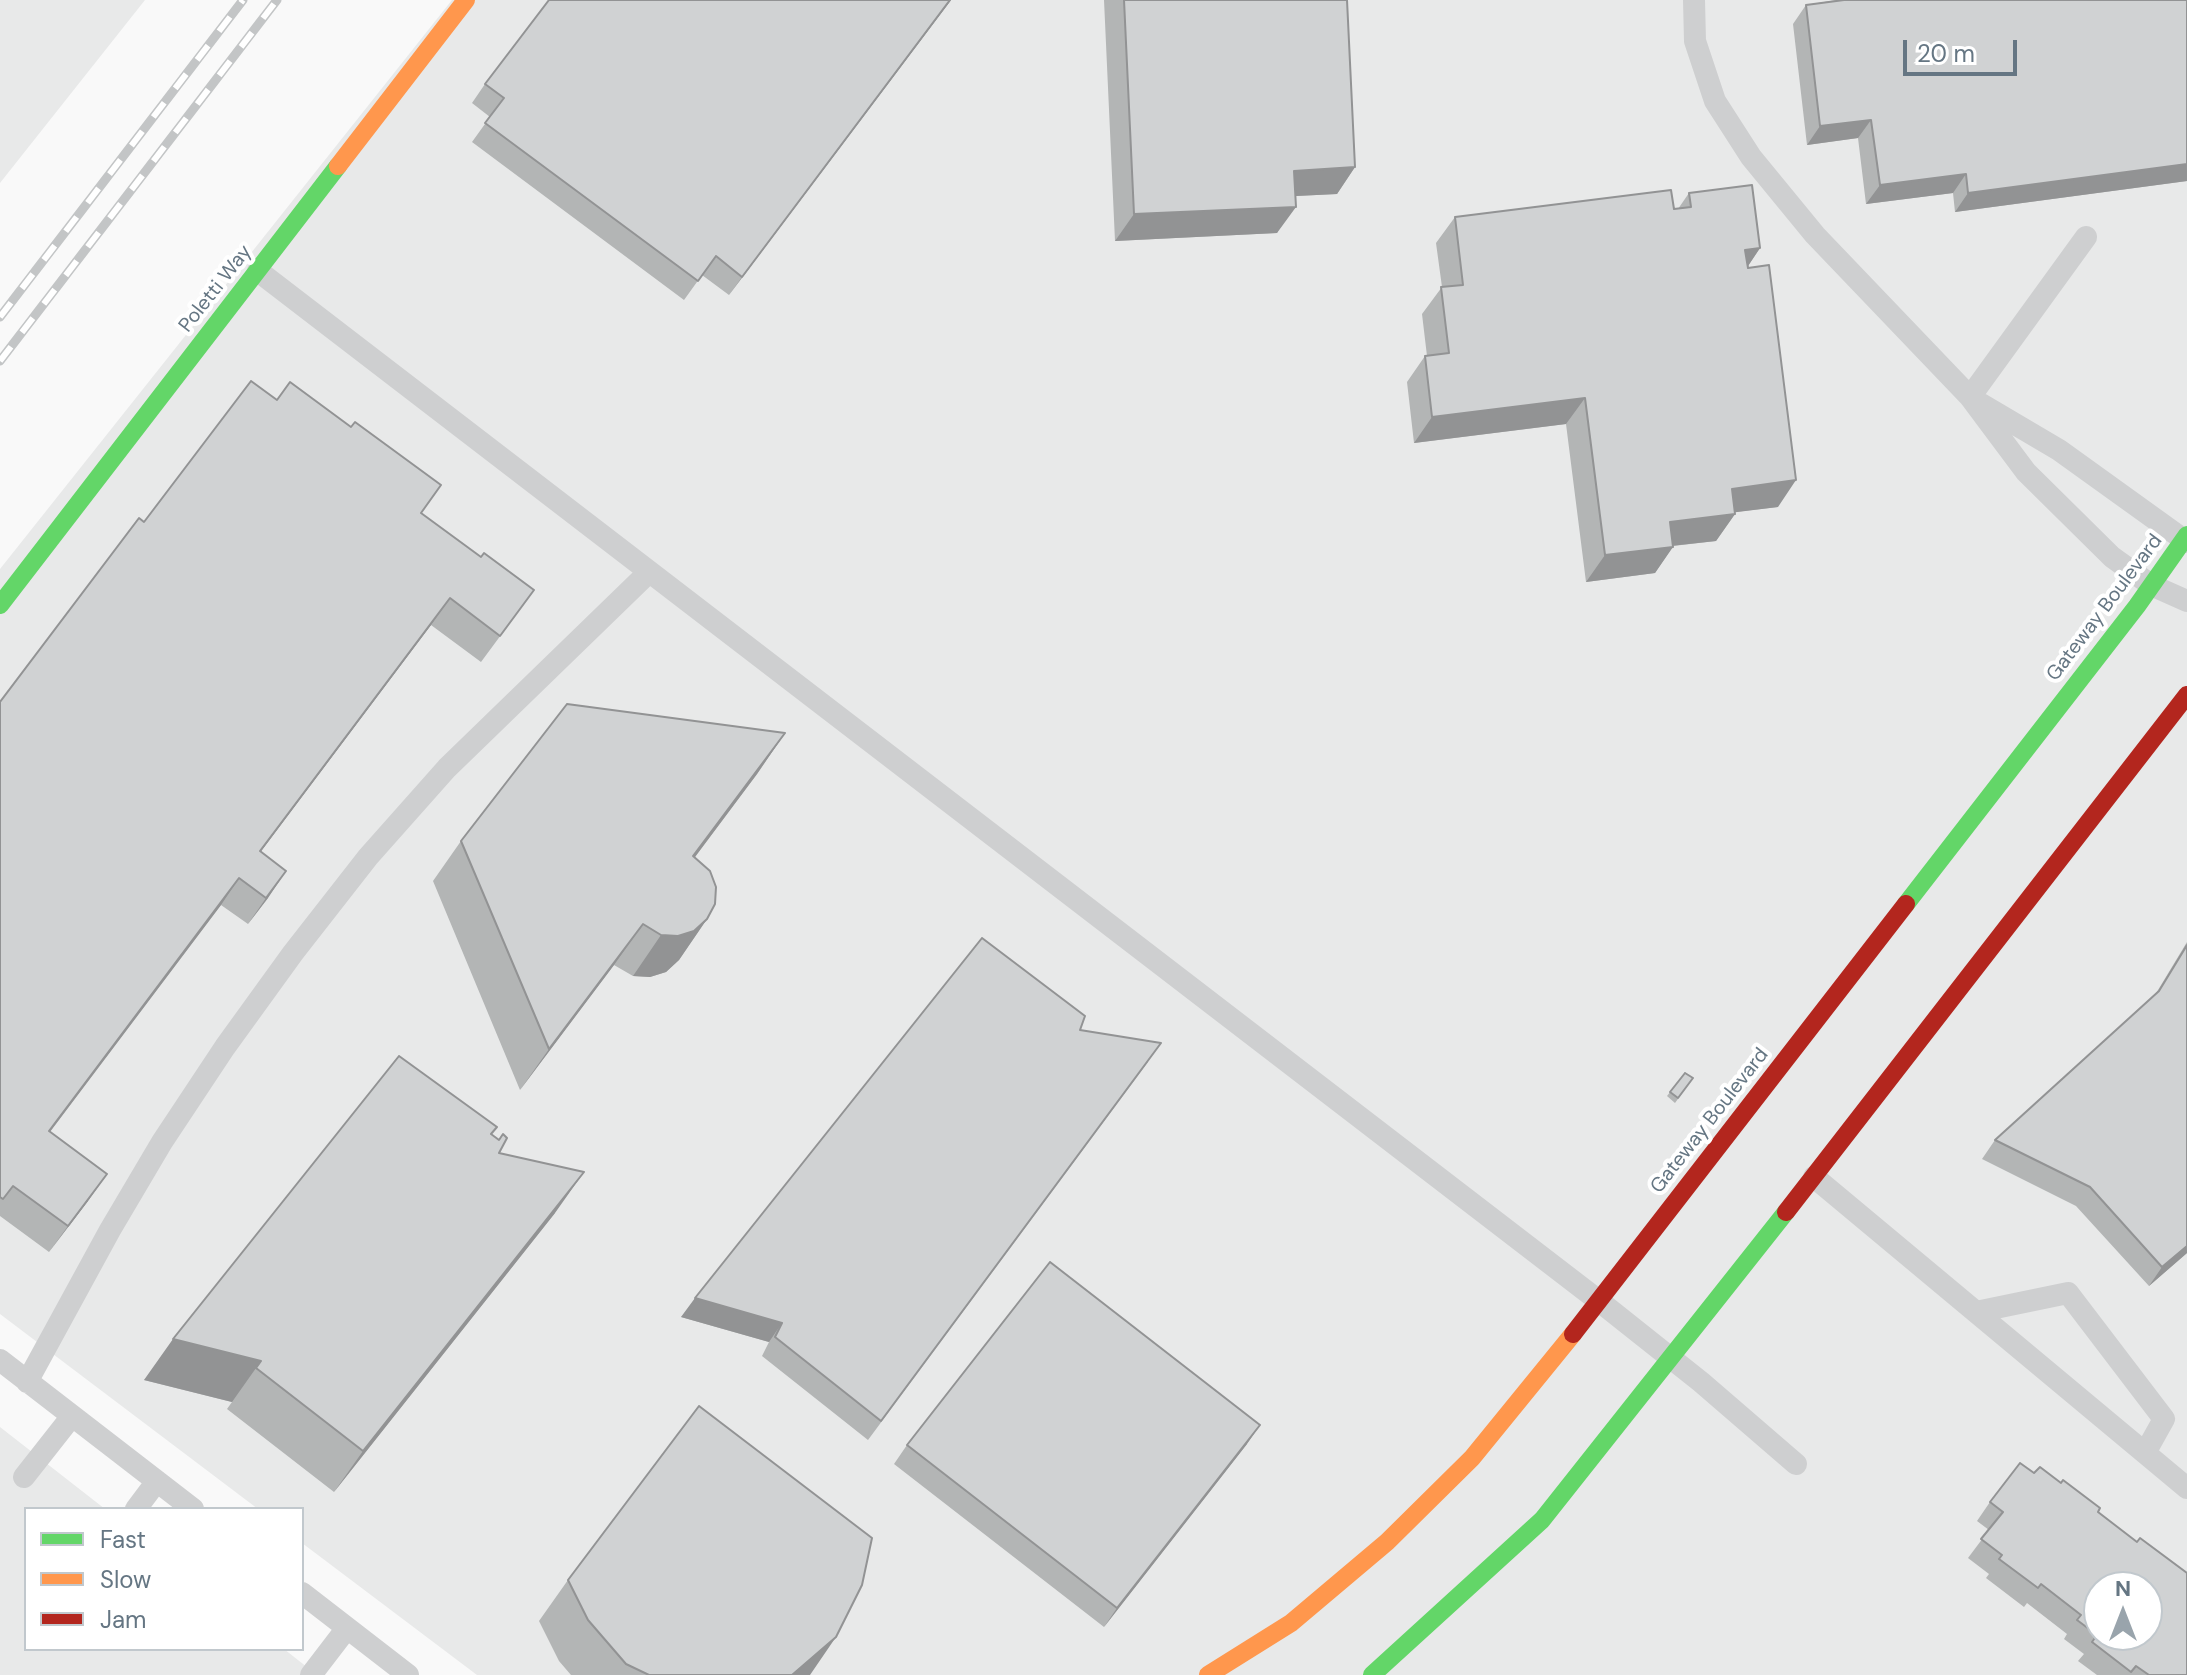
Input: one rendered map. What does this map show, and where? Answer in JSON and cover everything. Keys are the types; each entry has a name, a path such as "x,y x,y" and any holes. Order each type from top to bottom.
{"main road":[{"name":"Poletti Way","path":"0,605 466,0"},
{"name":"Gateway Boulevard","path":"1208,1675 1291,1623 1387,1542 1472,1458 1599,1301 2186,539"},
{"path":"1372,1675 1542,1520 1672,1359 2187,695"}],"lane":[{"path":"1694,0 1695,41 1715,101 1751,157 1815,235 1970,397 2026,472 2112,557 2151,585 2187,601"},
{"path":"1970,397 2086,237"},
{"path":"258,271 1599,1301 1796,1464"},
{"path":"1970,397 2059,450 2186,539"},
{"path":"27,1382 162,1142 293,953 368,857 447,768 649,572"},
{"path":"1814,1177 2187,1488"},
{"path":"1976,1312 2068,1293 2164,1419 2145,1453"},
{"path":"0,1360 190,1507"},
{"path":"24,1477 72,1416"},
{"path":"138,1507 157,1481"},
{"path":"304,1595 408,1675"},
{"path":"311,1675 347,1628"}],"shaded area":[{"path":"0,0 145,0 0,183"},
{"path":"452,0 2187,0 2187,1675 477,1675 304,1545 304,1507 255,1507 0,1314 0,569"},
{"path":"0,1427 102,1507 24,1507 24,1651 287,1651 317,1675 0,1675"}],"building":[{"path":"549,0 950,0 742,277 716,256 698,281 485,123 504,98 485,84"},
{"path":"1124,0 1347,0 1355,167 1294,171 1296,207 1134,214"},
{"path":"1844,0 2187,0 2187,164 1968,193 1966,174 1880,185 1871,120 1820,126 1806,5"},
{"path":"1752,185 1760,248 1745,250 1748,268 1769,265 1796,480 1732,489 1735,514 1670,522 1673,547 1605,555 1585,398 1432,417 1425,356 1449,353 1441,287 1463,285 1455,217 1671,190 1674,209 1691,207 1689,193"},
{"path":"251,381 277,400 290,382 351,427 355,422 441,485 421,513 481,557 484,553 534,590 500,636 450,598 260,851 286,871 266,898 239,878 49,1131 107,1174 68,1226 13,1186 3,1199 0,1197 0,702 139,518 144,522"},
{"path":"567,704 785,733 693,856 710,871 716,887 715,904 707,919 694,931 678,936 661,935 643,924 549,1049 461,841"},
{"path":"982,938 1085,1016 1080,1030 1161,1043 881,1421 775,1337 782,1323 695,1298"},
{"path":"2187,945 2187,1246 2162,1267 2090,1187 1995,1140 2159,991"},
{"path":"399,1056 497,1127 491,1134 499,1140 503,1134 507,1138 499,1153 584,1172 363,1451 256,1368 261,1361 173,1339"},
{"path":"1685,1073 1693,1078 1678,1098 1670,1092"},
{"path":"1050,1262 1260,1425 1117,1608 907,1445"},
{"path":"699,1406 872,1538 862,1585 836,1637 792,1675 649,1675 626,1664 588,1620 568,1580"},
{"path":"2020,1463 2034,1473 2040,1467 2100,1508 2098,1512 2137,1542 2140,1538 2187,1573 2187,1675 2149,1675 2136,1666 2131,1672 2104,1651 2163,1651 2163,1571 2083,1571 2083,1624 2077,1620 2081,1615 2041,1584 2038,1588 1999,1559 2002,1555 1981,1539 2003,1512 1990,1502"}],"railway":[{"path":"0,317 243,0"},
{"path":"0,361 277,0"}],"traffic: fast":[{"path":"0,605 338,166"},
{"path":"1906,904 2137,606 2187,535"},
{"path":"1372,1675 1542,1520 1786,1212"}],"traffic: slow":[{"path":"338,166 466,0"},
{"path":"1208,1675 1291,1623 1387,1542 1472,1458 1573,1334"}],"traffic: jam":[{"path":"1786,1212 2187,695"},
{"path":"1573,1334 1906,904"}]}
